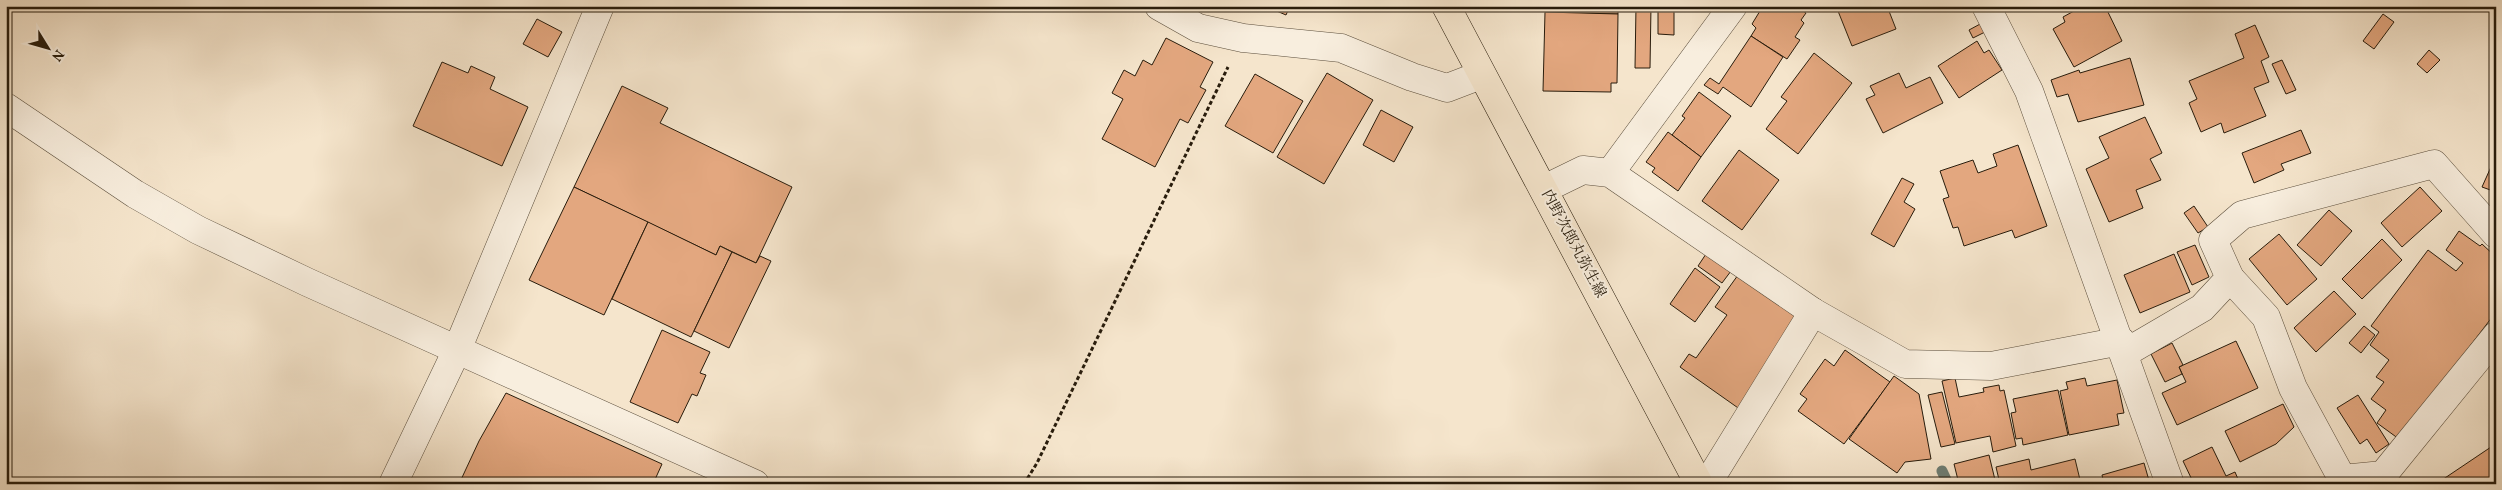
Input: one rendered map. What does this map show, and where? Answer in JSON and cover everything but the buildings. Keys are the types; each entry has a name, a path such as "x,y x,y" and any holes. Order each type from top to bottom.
{"main road":[{"name":"内野次郎丸弥生線","path":"1446,6 1699,484"}],"street":[{"path":"393,484 457,350 600,6"},
{"path":"1159,6 1198,28 1243,38 1342,48 1412,77 1447,88 1481,75"},
{"path":"1610,173 1733,6"},
{"path":"1986,6 2029,91 2123,347 2170,484"},
{"path":"6,107 135,194 198,230 457,350 755,484"},
{"path":"2496,234 2434,164 2242,215 2212,240 2230,278 2266,317 2293,388 2343,481 2383,475 2496,336"},
{"path":"1544,188 1583,170 1610,173 1813,312 1905,364 1991,366 2123,347 2202,308 2230,278"},
{"path":"1707,484 1813,312"}],"path":[{"path":"1024,484 1037,463 1243,38"}],"waterway":[{"path":"1942,471 1948,484"}]}
